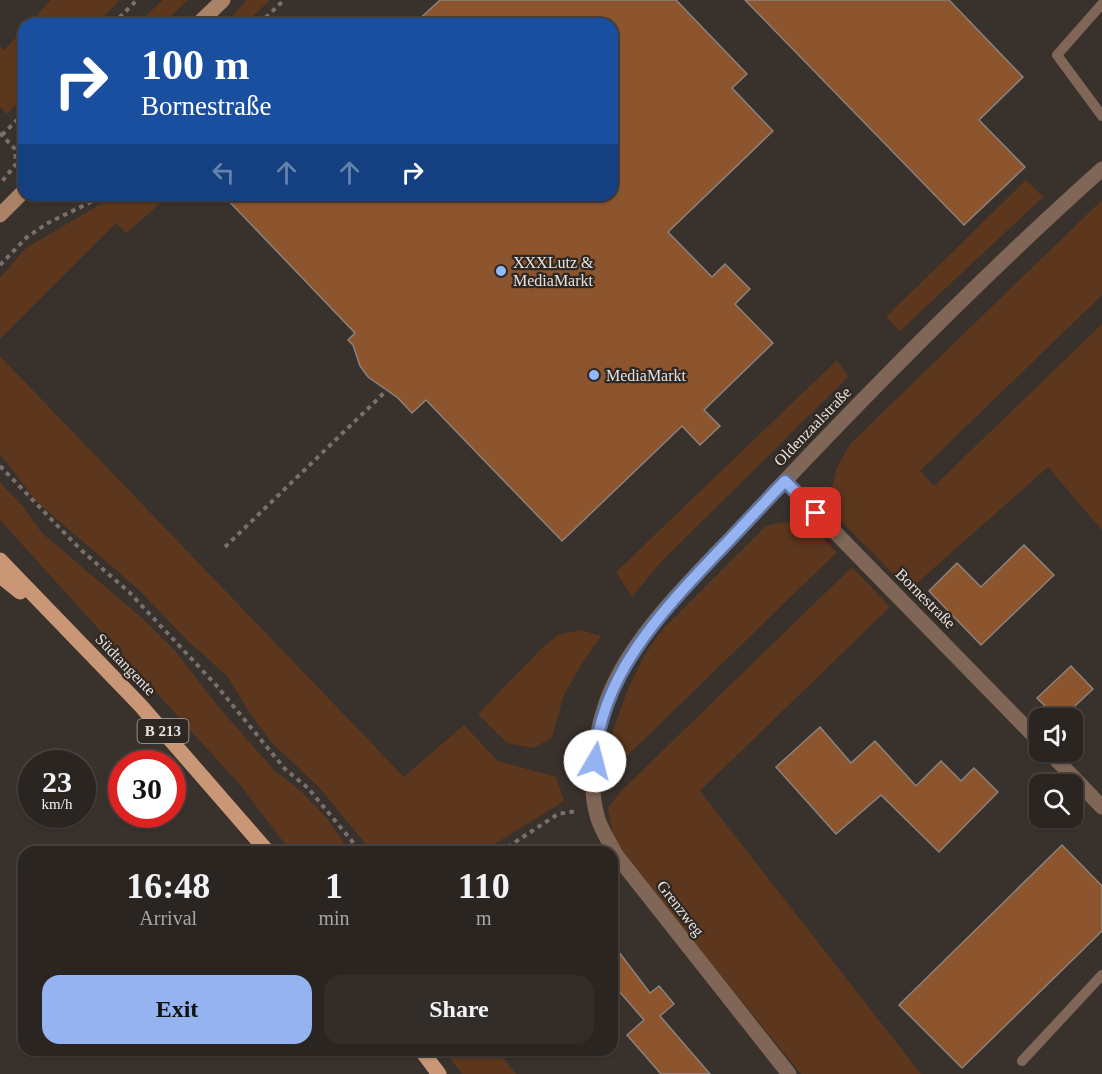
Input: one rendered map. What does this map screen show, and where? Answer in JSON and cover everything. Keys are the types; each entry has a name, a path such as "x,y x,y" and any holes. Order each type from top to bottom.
{"main road":[{"path":"204,18 223,0"},
{"path":"0,215 18,197"},
{"name":"Südtangente","path":"0,560 141,706 263,846"},
{"name":"B 213","path":"0,576 52,615"},
{"path":"426,1056 440,1074"}],"street":[{"name":"Oldenzaalstraße","path":"596,744 607,702 634,651 686,585 867,394 1020,243 1102,169"},
{"name":"Bornestraße","path":"785,481 1029,731"},
{"name":"Grenzweg","path":"596,744 593,797 598,820 611,846"},
{"path":"1058,762 1102,807"},
{"name":"Grenzweg","path":"618,858 789,1074"}],"lane":[{"path":"1102,4 1057,55 1102,116"},
{"path":"1022,1061 1102,975"}],"path":[{"path":"119,18 137,0"},
{"path":"265,18 284,0"},
{"path":"0,184 16,164 15,149 1,134 18,118"},
{"path":"0,265 27,237 48,223 93,201"},
{"path":"225,547 386,391"},
{"path":"0,466 81,550 137,601 216,685 285,769 308,788 356,846"},
{"path":"509,846 558,814 596,809"}],"shaded area":[{"path":"51,0 120,0 102,18 34,18"},
{"path":"163,0 188,0 169,18 144,18"},
{"path":"247,0 270,0 251,18 230,18"},
{"path":"18,35 18,102 7,114 0,107 0,47 4,50"},
{"path":"1026,180 1043,197 900,331 886,317"},
{"path":"1102,200 1102,295 920,471 934,486 1102,324 1102,530 1048,467 909,590 844,524 835,510 832,489 837,467 850,444"},
{"path":"106,201 163,201 126,233 116,223 0,339 0,278 26,248"},
{"path":"0,356 404,777 464,725 498,761 556,777 564,801 492,846 367,846 319,787 272,743 251,715 228,677 188,641 139,590 36,501 0,454"},
{"path":"837,360 848,377 660,563 632,597 616,572"},
{"path":"0,482 24,508 42,533 143,619 176,652 221,710 275,771 302,792 329,821 346,846 286,846 241,786 0,520"},
{"path":"784,522 807,527 837,552 629,754 618,761 611,757 613,731 627,691 643,658 660,632 766,526"},
{"path":"852,567 890,607 700,791 921,1074 801,1074 626,859 613,836 608,808 620,792"},
{"path":"581,630 601,636 564,695 552,737 534,748 507,743 478,714 541,649 558,635"},
{"path":"448,1056 502,1056 516,1074 462,1074"}],"building":[{"name":"XXXLutz & MediaMarkt","path":"440,0 676,0 747,74 732,88 773,131 668,232 712,277 725,264 750,289 735,304 773,343 704,410 720,426 700,445 682,426 562,541 426,400 412,413 398,398 368,377 360,366 353,345 348,340 355,333 229,201 618,201 618,18 420,18"},
{"path":"745,0 949,0 1023,77 979,120 1025,167 964,225"},
{"path":"1024,545 1054,575 981,645 929,591 957,563 981,587"},
{"path":"1071,666 1093,689 1073,708 1047,708 1037,698"},
{"path":"820,727 851,763 875,741 916,786 941,761 961,781 974,768 998,792 939,852 881,795 836,834 776,767"},
{"path":"1062,845 1102,886 1102,931 962,1068 899,1005"},
{"path":"618,951 650,993 659,986 674,1004 660,1016 710,1074 661,1074 627,1035 644,1020 618,990"}],"place":[{"name":"XXXLutz & MediaMarkt","path":"501,271"},
{"name":"MediaMarkt","path":"594,375"}],"route":[{"path":"595,761 596,744 607,702 619,676 651,627 686,585 785,481 816,513"}]}
